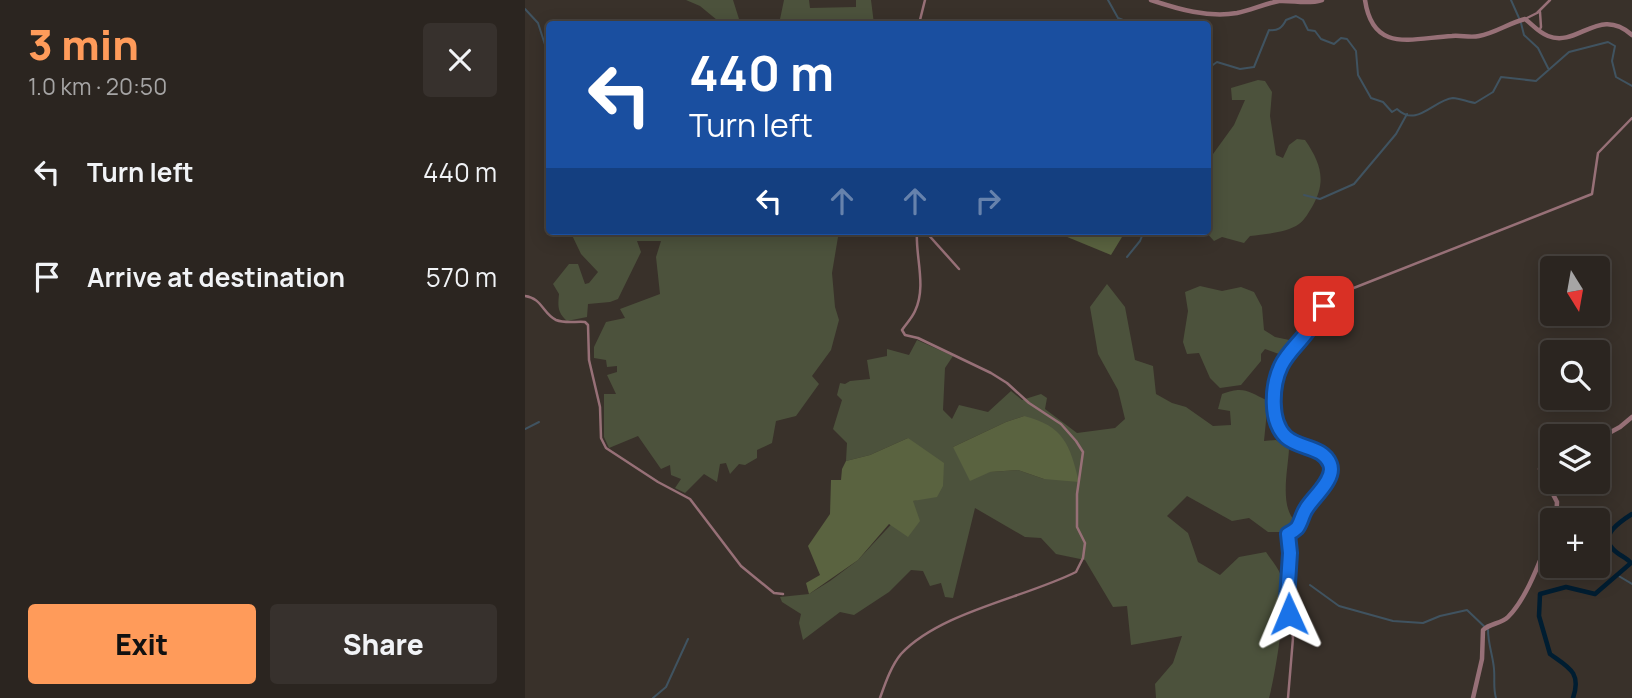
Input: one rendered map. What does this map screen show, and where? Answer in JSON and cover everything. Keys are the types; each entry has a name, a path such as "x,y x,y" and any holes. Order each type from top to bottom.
{"street":[{"path":"920,21 925,0"},
{"path":"1151,0 1191,11 1216,14 1243,12 1281,1 1306,3 1322,0"},
{"path":"1366,0 1368,15 1375,28 1395,40 1478,37 1525,19 1549,0"},
{"path":"1539,31 1541,9"},
{"path":"1525,19 1539,31 1561,39 1595,25 1609,24 1622,27 1632,35"},
{"path":"1288,698 1293,638 1287,599 1290,553 1288,534 1298,527 1304,511 1327,481 1331,469 1321,452 1292,442 1280,429 1274,401 1283,362 1307,332 1316,310 1341,293 1592,194 1598,153 1632,118"},
{"path":"880,698 899,656 911,645 965,615 1034,591 1076,572 1083,558 1084,543 1077,527 1077,494 1083,452 1076,441 1061,424 1017,394 999,378 964,359 905,335 902,330 916,310 918,297 920,268 915,246 916,235"},
{"path":"929,235 959,269"},
{"path":"525,296 536,299 554,319 585,321 588,325 589,360 599,397 601,438 607,449 690,499 741,566 774,593 783,594"},
{"path":"1610,432 1632,417"},
{"path":"1473,698 1482,659 1483,630 1503,621 1512,612 1540,557"}],"green space":[{"path":"686,0 733,0 741,21 716,21 700,6"},
{"path":"784,0 809,0 810,8 856,7 856,0 871,0 874,21 780,21"},
{"path":"1258,80 1265,81 1272,92 1270,116 1276,155 1283,158 1289,145 1297,139 1305,140 1315,157 1321,181 1317,198 1301,223 1275,233 1250,236 1244,243 1222,237 1214,241 1209,235 1211,235 1211,160 1234,125 1245,100 1232,100 1231,88"},
{"path":"572,235 838,235 832,273 839,320 831,350 812,376 819,384 796,416 776,421 772,443 757,450 757,458 745,465 739,464 730,474 726,463 720,464 717,482 704,474 685,493 675,488 681,479 671,475 670,465 661,469 638,436 609,448 604,437 604,394 616,394 607,375 617,372 617,366 607,367 606,360 594,358 594,347 606,322 625,318 620,309 660,294 656,257 661,241 637,241 641,252 618,299 588,304 587,317 567,321 560,312 559,294 553,284 569,264 578,264 585,284 589,283 598,272 581,254"},
{"path":"1062,235 1122,235 1111,255"},
{"path":"1107,284 1125,307 1135,360 1153,366 1156,394 1186,407 1213,426 1231,425 1230,411 1218,409 1222,394 1236,390 1245,391 1268,401 1264,441 1276,440 1289,449 1286,498 1296,522 1288,532 1268,532 1249,518 1232,521 1187,496 1167,516 1188,533 1198,562 1220,575 1239,557 1266,552 1278,570 1283,585 1282,617 1269,698 1156,698 1155,684 1173,663 1182,636 1131,645 1127,606 1113,607 1085,560 1056,554 1041,538 1025,537 975,508 953,598 945,597 941,583 930,586 923,571 911,570 889,592 854,615 840,612 803,640 799,623 801,614 782,602 780,597 809,594 830,581 858,560 913,501 917,500 908,438 870,455 846,461 847,443 833,429 842,400 837,395 840,383 870,379 867,360 887,356 887,349 909,355 917,340 953,356 945,368 943,410 952,419 959,405 988,412 1011,391 1022,400 1041,394 1047,398 1045,409 1077,433 1115,428 1125,419 1118,390 1098,354 1090,307","holes":["1024,416 1044,479 1018,470 990,472 953,447"]},
{"path":"1200,286 1222,291 1241,287 1254,292 1262,307 1264,330 1275,337 1299,342 1287,357 1265,349 1261,354 1261,361 1241,385 1220,388 1210,378 1199,353 1187,354 1183,342 1188,311 1185,292"},
{"path":"1024,416 1048,425 1063,439 1072,457 1079,482 1044,479 1018,470 990,472 970,481 953,447"},
{"path":"908,438 944,463 943,486 937,497 913,501 920,521 908,537 889,524 858,560 809,594 806,583 820,575 808,546 830,514 831,480 841,480 846,461 870,455"}],"waterway":[{"path":"1108,0 1118,18 1126,21"},
{"path":"1511,0 1519,18"},
{"path":"525,9 538,23 546,48"},
{"path":"1211,66 1217,62 1240,69 1254,67 1269,30 1279,28 1286,20 1296,16 1303,20 1308,30 1315,31 1321,39 1334,44 1341,38 1347,39 1356,51 1358,75 1371,98 1383,102 1392,112 1397,109 1411,116 1453,98 1475,103 1493,92 1501,77 1536,81 1569,52 1608,42 1615,46 1612,61 1616,77 1632,86"},
{"path":"1521,23 1524,35 1538,48 1548,68"},
{"path":"1304,195 1320,199 1354,184 1396,134 1407,114"},
{"path":"1127,257 1142,235"},
{"path":"525,429 539,422"},
{"path":"1573,698 1576,682 1572,671 1550,654 1539,616 1540,594 1566,587 1595,594 1631,563 1613,549 1609,539 1613,529 1632,514"},
{"path":"1617,575 1632,584"},
{"path":"1310,585 1339,606 1393,621 1423,623 1467,610 1488,630 1496,698"},
{"path":"653,698 666,687 688,639"}],"route":[{"path":"1289,614 1288,534 1298,527 1304,511 1327,481 1331,469 1321,452 1300,446 1283,434 1275,410 1275,391 1283,362 1307,332 1316,310 1324,306"}]}
